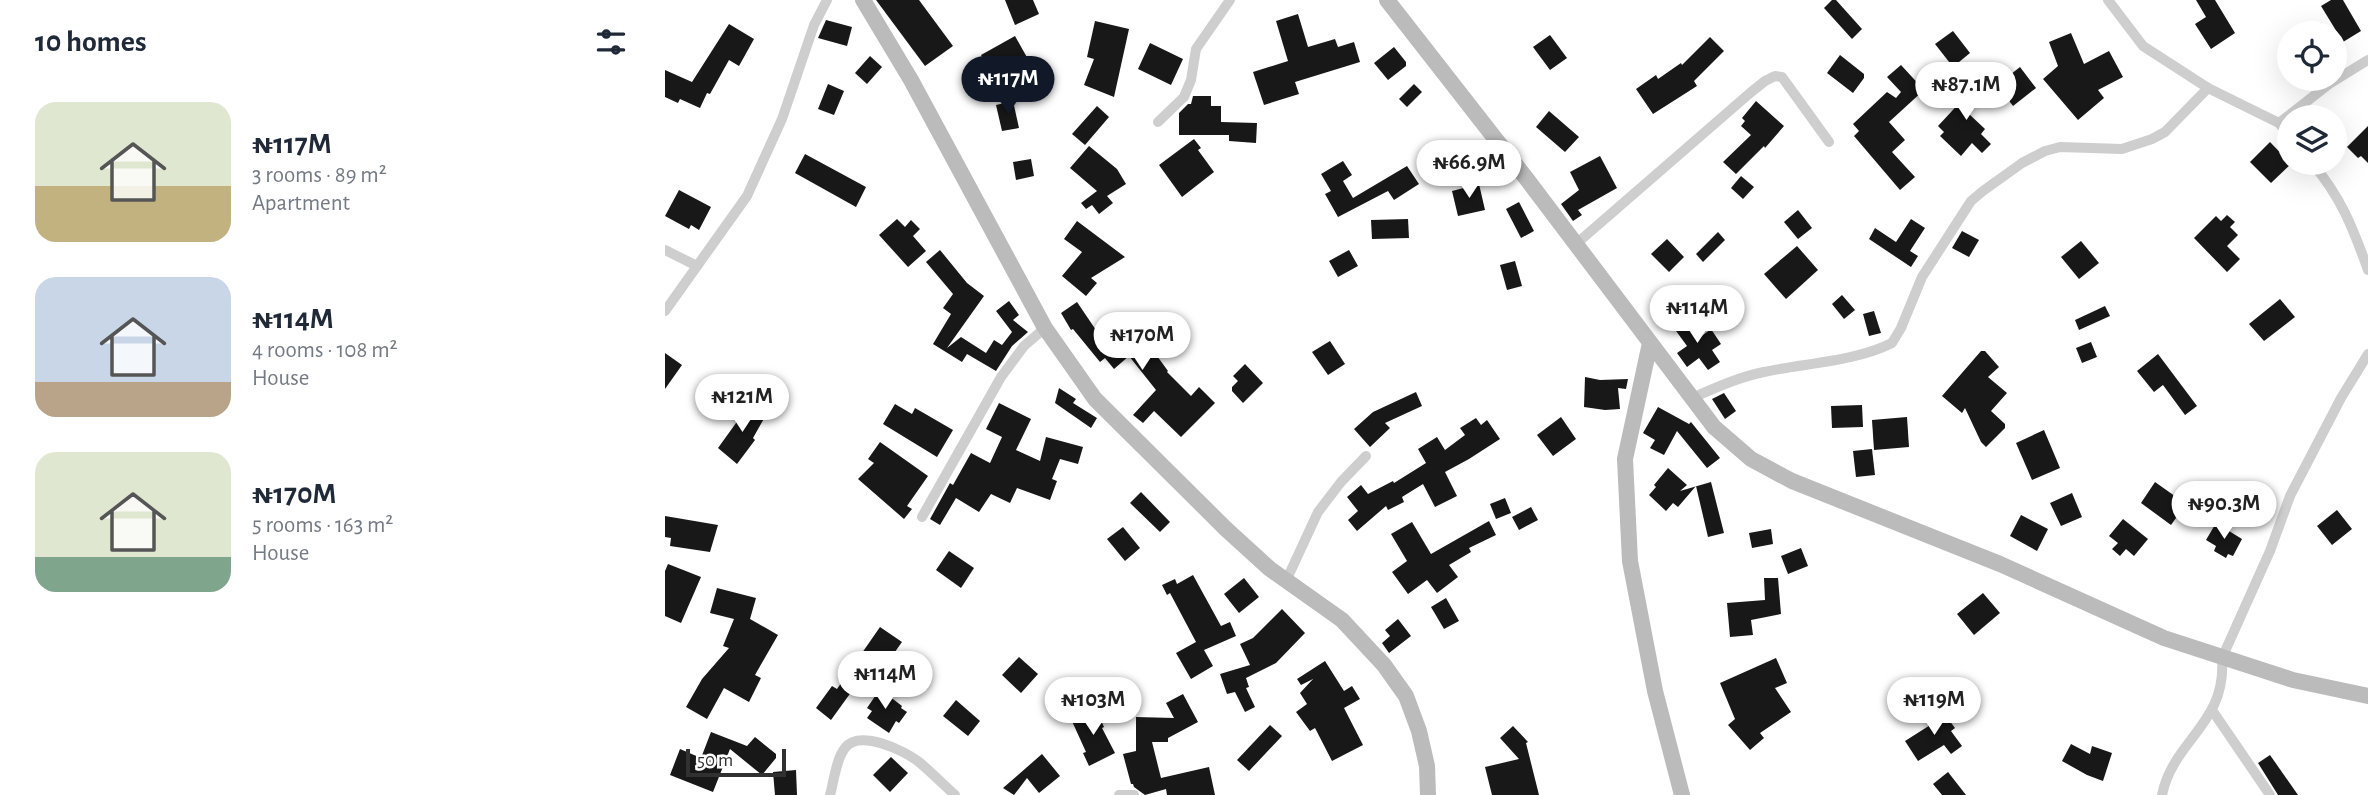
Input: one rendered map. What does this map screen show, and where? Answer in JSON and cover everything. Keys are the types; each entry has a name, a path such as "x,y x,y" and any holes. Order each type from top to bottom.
{"main road":[{"path":"863,0 911,80 1045,328 1095,398 1226,529 1270,569 1342,620 1384,665 1406,696 1419,731 1427,766 1429,795"},
{"path":"1387,0 1714,427 1751,459 1791,481 2000,564 2164,638 2293,680 2368,696"},
{"path":"1650,343 1625,459 1630,561 1655,691 1682,795"}],"street":[{"path":"665,311 747,196 782,119 814,25 827,0"},
{"path":"1158,122 1184,97 1191,80 1196,49 1230,0"},
{"path":"2108,0 2143,46 2208,88 2277,122"},
{"path":"2302,105 2329,84 2368,60"},
{"path":"1576,244 1750,93 1775,76 1782,77 1829,142"},
{"path":"1692,398 1762,372 1818,364 1892,343 1902,328 1922,278 1971,201 1983,191 2045,150 2060,147 2122,149 2153,139 2165,132 2208,88"},
{"path":"2323,175 2349,216 2368,270"},
{"path":"665,250 697,266"},
{"path":"922,517 1001,377 1024,346 1045,328"},
{"path":"2162,795 2167,777 2212,710 2222,687 2222,658 2270,551 2290,496 2341,398 2368,354"},
{"path":"1286,580 1318,512 1366,456"},
{"path":"2212,710 2270,795"},
{"path":"830,795 843,750 851,741 861,738 885,745 916,760 955,795"},
{"path":"1119,795 1134,795"}],"building":[{"path":"876,0 919,0 953,46 925,66"},
{"path":"1005,0 1033,0 1039,14 1015,25"},
{"path":"1832,0 1836,0 1862,29 1852,39 1824,8"},
{"path":"2196,0 2215,0 2235,33 2211,49 2195,24 2206,17"},
{"path":"2331,0 2343,0 2361,31 2347,40 2347,21 2330,21 2321,6"},
{"path":"1298,14 1308,47 1335,39 1338,47 1354,42 1360,62 1295,82 1299,94 1264,105 1253,72 1288,61 1276,21"},
{"path":"826,20 852,27 847,46 818,38"},
{"path":"1095,21 1129,29 1114,97 1084,85 1094,59 1087,57"},
{"path":"729,24 754,39 739,66 729,60 700,108 680,99 678,103 665,97 665,70 692,82"},
{"path":"1953,31 1970,53 1953,67 1935,44"},
{"path":"2071,33 2084,64 2109,51 2123,77 2098,90 2104,98 2078,120 2043,79 2058,66 2049,42"},
{"path":"1550,35 1567,58 1550,70 1533,47"},
{"path":"1015,36 1033,68 999,87 981,55"},
{"path":"1710,37 1724,51 1694,81 1697,86 1653,114 1636,89 1656,75 1658,79 1681,63 1682,65"},
{"path":"1150,43 1183,59 1171,85 1138,69"},
{"path":"1394,47 1406,62 1406,66 1388,80 1374,63"},
{"path":"1840,55 1864,74 1853,93 1827,73"},
{"path":"870,56 882,67 867,84 855,73"},
{"path":"1901,65 1924,90 1889,122 1905,140 1892,152 1915,177 1900,190 1854,136 1859,131 1853,124 1887,92 1896,98 1901,92 1887,77"},
{"path":"2020,67 2036,88 2013,106 1997,85"},
{"path":"1979,77 1990,87 1968,113 1985,129 1981,134 1991,144 1982,153 1972,143 1961,156 1940,136 1944,132 1938,126"},
{"path":"828,84 844,91 834,115 818,109"},
{"path":"1414,84 1422,92 1407,107 1399,99"},
{"path":"1193,96 1211,96 1211,106 1221,106 1221,122 1257,123 1256,143 1229,141 1229,135 1179,135 1179,113 1191,104"},
{"path":"1013,101 1019,128 1002,131 996,105"},
{"path":"1756,101 1784,126 1765,148 1764,146 1736,174 1723,162 1751,135 1741,126 1745,121 1742,118"},
{"path":"1097,106 1109,117 1085,145 1072,134"},
{"path":"1549,111 1579,137 1565,152 1536,127"},
{"path":"2368,126 2368,163 2347,147"},
{"path":"1194,139 1201,148 1198,150 1214,172 1182,197 1159,165"},
{"path":"2270,142 2277,149 2277,175 2279,175 2271,183 2250,162"},
{"path":"1089,146 1117,169 1126,184 1107,196 1113,203 1099,214 1092,205 1086,209 1081,203 1097,191 1070,168"},
{"path":"805,154 866,187 856,207 795,173"},
{"path":"1600,156 1617,188 1578,210 1582,215 1573,221 1561,204 1579,190 1570,172"},
{"path":"1031,159 1034,176 1016,180 1013,162"},
{"path":"1343,161 1352,175 1343,181 1353,198 1407,166 1419,184 1394,200 1388,191 1338,217 1325,194 1331,191 1321,174"},
{"path":"1741,176 1754,187 1743,199 1731,188"},
{"path":"1479,184 1485,210 1458,216 1452,191"},
{"path":"679,190 711,207 699,230 691,225 689,229 665,216"},
{"path":"1519,202 1534,231 1521,238 1506,209"},
{"path":"1798,210 1812,228 1798,239 1784,222"},
{"path":"2227,215 2235,222 2230,227 2238,235 2227,246 2240,259 2227,272 2194,238 2216,216 2221,221"},
{"path":"897,219 905,227 911,220 920,229 913,236 926,251 908,267 879,235"},
{"path":"1408,219 1409,238 1372,239 1371,220"},
{"path":"1911,219 1925,228 1910,251 1918,256 1911,267 1869,239 1875,228 1896,242"},
{"path":"1077,221 1125,257 1091,278 1097,283 1086,296 1062,276 1082,252 1064,239"},
{"path":"1962,231 1979,240 1969,257 1952,248"},
{"path":"1718,232 1725,240 1703,262 1696,254"},
{"path":"1667,239 1684,257 1669,272 1651,254"},
{"path":"2081,241 2099,263 2079,279 2061,257"},
{"path":"1797,246 1818,270 1786,299 1764,274"},
{"path":"940,250 967,283 984,296 947,348 961,337 986,353 994,340 1002,345 1012,332 996,311 1009,301 1019,315 1013,320 1028,332 1012,346 996,371 967,354 962,362 933,344 951,314 943,308 953,294 926,262"},
{"path":"1349,250 1358,266 1338,277 1329,261"},
{"path":"1515,261 1522,286 1507,290 1500,265"},
{"path":"1842,295 1855,310 1844,319 1832,304"},
{"path":"2280,299 2295,317 2264,341 2249,324"},
{"path":"1077,302 1098,333 1115,319 1145,355 1152,349 1167,372 1191,396 1199,387 1215,403 1181,437 1154,411 1143,423 1133,415 1156,390 1129,356 1114,369 1105,358 1100,362 1073,329 1071,330 1061,313"},
{"path":"2105,306 2110,316 2079,330 2075,320"},
{"path":"1874,311 1881,333 1869,336 1863,314"},
{"path":"1683,315 1699,338 1711,329 1721,344 1712,350 1720,362 1708,370 1699,358 1687,367 1677,353 1687,346 1671,324"},
{"path":"1330,341 1345,364 1328,375 1312,352"},
{"path":"2091,342 2097,357 2082,363 2076,348"},
{"path":"1981,351 1985,351 1999,367 1988,377 2007,393 1991,411 2005,424 2005,428 1986,447 1965,408 1962,413 1942,396"},
{"path":"665,353 682,365 665,389"},
{"path":"2158,354 2197,406 2185,415 2163,385 2154,392 2137,371"},
{"path":"1245,364 1263,383 1243,403 1232,391 1232,387 1238,381 1233,376"},
{"path":"1585,377 1600,380 1628,379 1626,389 1618,388 1620,409 1584,407"},
{"path":"1059,388 1076,399 1073,403 1097,418 1091,428 1055,403"},
{"path":"1416,392 1422,406 1385,423 1390,428 1370,447 1354,429 1373,412"},
{"path":"1724,393 1736,411 1725,419 1712,399"},
{"path":"999,403 1031,419 1016,450 1040,461 1046,437 1083,447 1078,464 1060,459 1052,479 1057,481 1050,500 1017,488 1010,503 991,494 979,512 956,498 940,525 930,519 971,453 990,463 1002,437 986,429"},
{"path":"895,404 912,414 915,408 953,430 937,457 883,424"},
{"path":"749,405 766,415 753,438 755,440 737,464 718,448"},
{"path":"1862,405 1863,427 1832,428 1831,406"},
{"path":"1658,407 1689,424 1691,422 1720,458 1707,468 1677,431 1664,455 1650,448 1655,440 1643,433"},
{"path":"1561,417 1576,439 1553,456 1537,435"},
{"path":"1907,417 1909,447 1874,450 1872,420"},
{"path":"1476,418 1481,425 1487,420 1500,439 1445,472 1457,496 1435,507 1423,484 1402,497 1404,502 1388,510 1386,506 1357,531 1348,520 1358,511 1347,497 1361,485 1368,494 1393,481 1394,483 1426,463 1418,449 1437,437 1445,450 1465,435 1460,428"},
{"path":"2044,430 2060,468 2032,480 2016,443"},
{"path":"880,442 928,476 907,506 912,509 904,519 858,479 874,463 868,459"},
{"path":"1872,449 1875,475 1856,477 1853,451"},
{"path":"1668,468 1687,485 1680,491 1696,486 1678,507 1673,503 1666,511 1649,495"},
{"path":"1711,482 1724,533 1708,537 1696,486"},
{"path":"2155,482 2186,504 2171,525 2141,503"},
{"path":"1141,492 1170,522 1160,532 1130,503"},
{"path":"2072,493 2082,517 2061,526 2050,503"},
{"path":"2220,495 2232,503 2221,521 2209,513"},
{"path":"1505,498 1511,513 1496,519 1490,504"},
{"path":"1531,507 1538,520 1519,530 1512,517"},
{"path":"2337,510 2352,529 2332,545 2317,526"},
{"path":"2021,515 2048,529 2037,551 2010,536"},
{"path":"665,516 718,525 710,552 670,546 671,538 665,537"},
{"path":"2123,519 2148,539 2134,556 2126,549 2120,556 2112,549 2118,543 2109,536"},
{"path":"1489,521 1496,535 1469,548 1471,552 1449,565 1458,577 1437,593 1427,580 1408,594 1392,572 1407,561 1391,534 1412,522 1431,554"},
{"path":"2216,523 2242,539 2233,556 2228,554 2226,558 2214,551 2216,546 2206,540"},
{"path":"1123,527 1140,548 1125,561 1107,539"},
{"path":"1771,529 1773,544 1752,548 1749,533"},
{"path":"1801,548 1808,566 1788,574 1781,556"},
{"path":"949,551 974,568 961,588 936,570"},
{"path":"668,564 701,577 681,623 665,616 665,571"},
{"path":"1193,575 1221,626 1230,622 1236,636 1204,650 1213,666 1191,679 1176,653 1196,642 1170,593 1167,595 1162,585 1175,579 1177,584"},
{"path":"1244,578 1259,597 1239,613 1224,594"},
{"path":"1764,578 1778,578 1781,614 1751,620 1753,635 1730,637 1727,603 1765,600"},
{"path":"717,588 756,598 750,619 778,635 755,675 761,678 749,702 724,688 707,719 686,707 702,679 729,648 723,646 734,619 710,613"},
{"path":"1983,593 2000,613 1974,635 1957,614"},
{"path":"1446,598 1459,621 1444,629 1431,607"},
{"path":"1282,609 1305,633 1276,663 1246,678 1249,687 1246,688 1255,707 1245,712 1235,692 1227,694 1220,674 1250,665 1240,644 1253,638"},
{"path":"1398,619 1411,636 1389,653 1382,643 1390,636 1385,630"},
{"path":"880,627 902,642 880,673 885,677 873,695 857,684 831,720 816,708 832,686 837,689"},
{"path":"1019,657 1038,674 1021,693 1002,675"},
{"path":"1776,658 1787,683 1775,688 1791,712 1760,733 1764,738 1750,750 1728,725 1735,719 1720,683"},
{"path":"1325,661 1344,691 1352,686 1360,699 1344,708 1363,745 1332,761 1315,728 1310,731 1296,712 1307,704 1300,693 1313,679 1301,685 1297,679"},
{"path":"880,689 907,712 899,723 896,721 889,733 867,718 872,711 867,708"},
{"path":"1183,694 1198,722 1168,738 1168,742 1152,742 1161,778 1209,767 1215,795 1167,795 1166,789 1145,795 1131,784 1123,754 1136,751 1136,717 1174,718 1166,703"},
{"path":"956,700 980,721 968,736 943,716"},
{"path":"1940,708 1955,728 1951,731 1962,746 1951,754 1944,745 1918,761 1905,741 1935,722 1930,715"},
{"path":"1091,710 1095,716 1098,714 1115,753 1089,766 1083,753 1086,752 1071,719"},
{"path":"1270,725 1282,736 1249,771 1237,760"},
{"path":"1513,726 1528,742 1526,743 1539,795 1492,795 1485,767 1519,759 1500,738"},
{"path":"711,732 747,746 755,737 776,754 776,758 762,775 730,749 713,792 670,775 680,749 701,758"},
{"path":"2071,744 2090,754 2092,746 2112,753 2103,781 2062,761"},
{"path":"1042,754 1060,776 1039,793 1027,778 1014,795 1003,788"},
{"path":"2270,755 2298,795 2278,795 2258,763"},
{"path":"891,757 908,773 890,792 873,775"},
{"path":"796,770 797,795 775,795 773,772"},
{"path":"1948,772 1966,795 1942,795 1933,784"}]}
